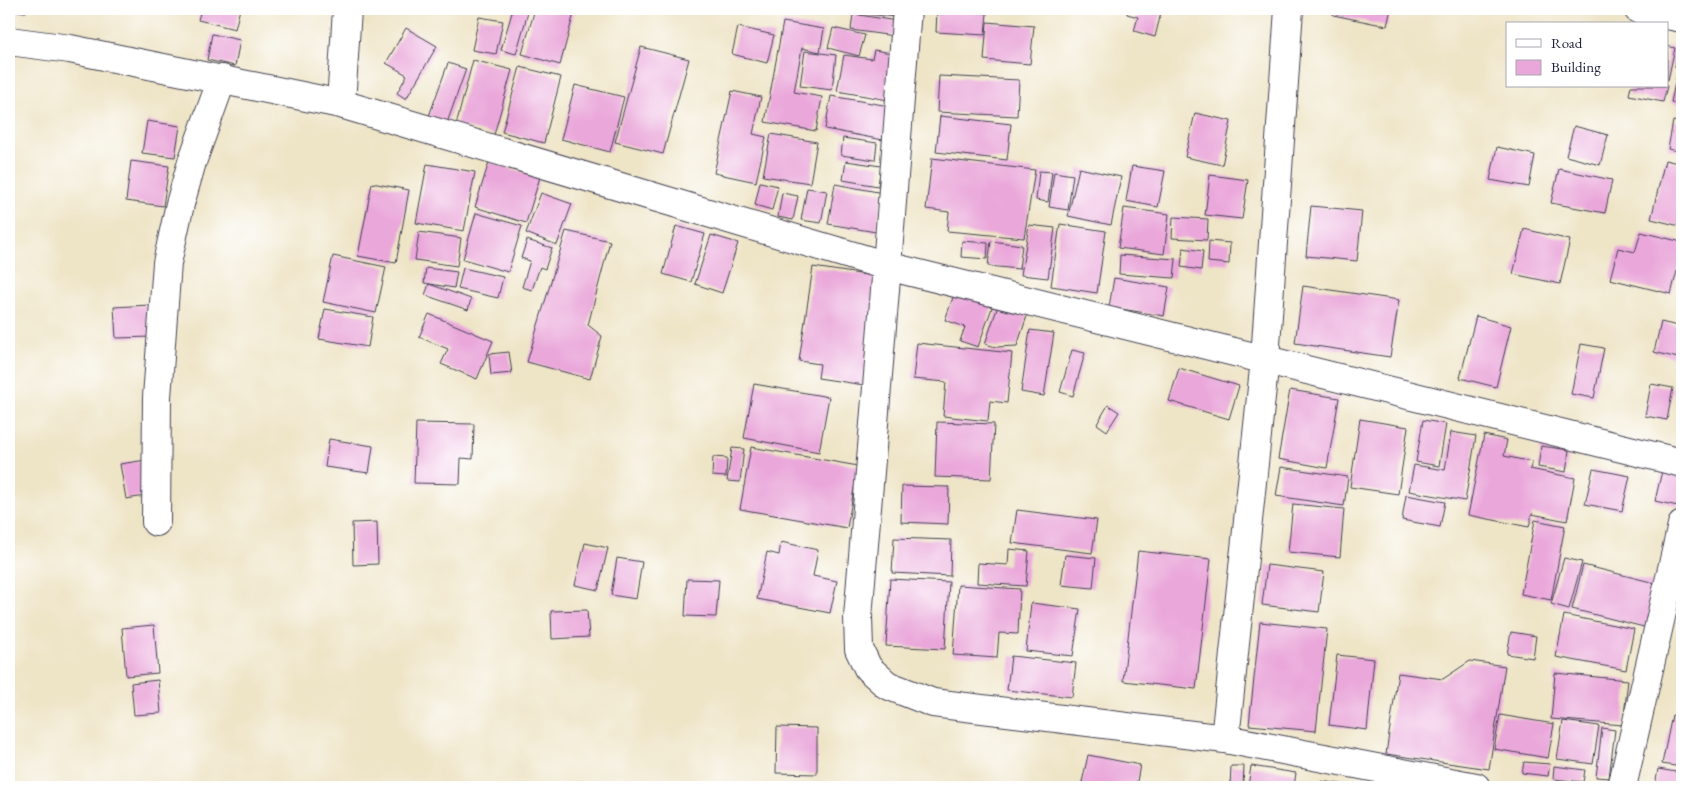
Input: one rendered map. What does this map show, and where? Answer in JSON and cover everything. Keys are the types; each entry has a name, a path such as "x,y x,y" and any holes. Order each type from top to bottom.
{"street":[{"path":"341,104 347,9"},
{"path":"907,9 858,617 859,649 868,668 886,685 933,703 1225,739 1476,787"},
{"path":"1225,739 1265,359 1289,9"},
{"path":"1638,9 1682,18"},
{"path":"9,41 70,49 341,104 887,266 1682,463"},
{"path":"156,522 157,398 167,263 180,204 192,162 222,79"},
{"path":"1622,787 1682,525"}],"building":[{"path":"9,9 27,9 26,12"},
{"path":"201,9 240,9 235,29 198,20"},
{"path":"513,9 529,9 516,54 501,50"},
{"path":"535,9 561,9 574,13 560,65 522,54"},
{"path":"843,9 897,9 896,17 843,12"},
{"path":"1128,9 1162,9 1155,37 1134,31 1138,17 1127,14"},
{"path":"1334,9 1391,9 1387,26 1333,15"},
{"path":"937,10 987,13 985,35 936,32"},
{"path":"853,14 897,21 894,36 851,30"},
{"path":"479,17 503,21 496,54 472,50"},
{"path":"783,22 824,29 820,52 802,48 794,92 822,97 816,131 765,122"},
{"path":"987,22 1034,26 1030,64 984,60"},
{"path":"738,27 774,35 767,63 732,54"},
{"path":"406,28 437,46 406,99 397,93 407,75 386,63"},
{"path":"833,28 865,35 859,56 828,48"},
{"path":"212,34 240,40 235,66 207,60"},
{"path":"1679,38 1682,39 1682,68 1675,67"},
{"path":"1668,46 1675,48 1668,80"},
{"path":"641,47 689,59 663,154 615,142"},
{"path":"874,50 897,54 888,100 837,91 844,55 872,59"},
{"path":"805,51 836,55 832,90 800,86"},
{"path":"473,60 512,70 494,135 456,125"},
{"path":"448,63 466,69 447,123 429,116"},
{"path":"520,67 561,77 544,143 502,132"},
{"path":"1677,74 1682,75 1682,105 1671,102"},
{"path":"939,76 1019,80 1017,116 937,112"},
{"path":"575,85 624,97 610,152 561,139"},
{"path":"1631,88 1666,88 1663,102 1629,95"},
{"path":"732,91 761,97 753,134 766,137 756,182 714,173"},
{"path":"831,96 889,106 883,140 825,129"},
{"path":"1195,113 1231,121 1222,165 1185,157"},
{"path":"940,116 1011,124 1007,160 936,152"},
{"path":"147,121 180,126 175,157 142,153"},
{"path":"1673,121 1682,123 1682,152 1668,149"},
{"path":"1574,126 1608,135 1600,165 1566,156"},
{"path":"771,134 817,142 810,183 763,176"},
{"path":"843,138 877,143 875,160 841,155"},
{"path":"1497,147 1535,155 1529,187 1490,180"},
{"path":"932,158 1035,170 1024,238 947,231 949,212 926,209"},
{"path":"1665,160 1682,164 1682,217 1680,226 1651,219"},
{"path":"131,161 169,166 163,206 126,201"},
{"path":"846,161 881,166 878,186 843,180"},
{"path":"489,162 540,177 526,223 475,207"},
{"path":"427,164 475,172 464,231 416,223"},
{"path":"1132,166 1165,171 1158,207 1126,201"},
{"path":"1079,168 1121,177 1111,225 1068,216"},
{"path":"1559,169 1612,180 1605,213 1551,203"},
{"path":"1039,171 1052,172 1048,202 1036,200"},
{"path":"1054,172 1073,175 1068,210 1049,207"},
{"path":"1210,175 1248,180 1242,219 1205,215"},
{"path":"760,182 778,186 772,210 755,205"},
{"path":"372,183 409,190 396,263 358,256"},
{"path":"835,184 883,193 876,232 828,224"},
{"path":"807,188 827,191 821,223 801,220"},
{"path":"541,193 572,204 557,245 526,233"},
{"path":"782,193 798,196 793,220 778,217"},
{"path":"1311,206 1362,211 1357,261 1306,256"},
{"path":"1124,208 1169,214 1164,254 1118,248"},
{"path":"476,213 522,226 508,272 463,259"},
{"path":"1173,217 1208,219 1207,240 1172,238"},
{"path":"1060,224 1106,231 1097,293 1051,286"},
{"path":"1029,225 1055,228 1048,278 1021,275"},
{"path":"676,226 705,234 691,282 663,274"},
{"path":"1524,229 1570,240 1560,284 1513,274"},
{"path":"566,231 610,241 588,325 602,336 590,379 527,362"},
{"path":"419,232 461,238 457,266 415,260"},
{"path":"1641,232 1682,242 1682,252 1671,294 1610,279 1618,248 1635,252"},
{"path":"711,235 738,243 722,293 695,284"},
{"path":"527,240 552,248 545,269 540,267 532,290 522,287 530,261 521,258"},
{"path":"962,241 988,243 987,259 961,257"},
{"path":"991,241 1022,245 1019,269 988,266"},
{"path":"1209,241 1230,243 1229,264 1208,262"},
{"path":"1183,248 1203,251 1201,270 1181,267"},
{"path":"1120,255 1176,259 1174,278 1119,274"},
{"path":"333,256 386,267 376,313 323,302"},
{"path":"813,267 880,277 864,385 818,378 820,364 799,361"},
{"path":"426,268 457,272 454,288 424,283"},
{"path":"463,268 503,277 498,298 458,289"},
{"path":"1114,278 1169,287 1164,316 1109,307"},
{"path":"429,284 471,299 468,310 425,295"},
{"path":"1303,286 1399,300 1390,357 1295,343"},
{"path":"956,289 994,302 978,347 960,341 965,327 945,320"},
{"path":"1000,300 1029,310 1017,346 996,347 985,344"},
{"path":"150,305 152,337 116,338 114,307"},
{"path":"325,309 373,317 368,347 319,339"},
{"path":"429,314 493,341 477,379 441,364 448,349 419,337"},
{"path":"1476,316 1511,326 1496,387 1460,378"},
{"path":"1661,322 1682,327 1682,340 1678,358 1654,352"},
{"path":"1030,330 1054,333 1044,396 1021,392"},
{"path":"917,343 1012,353 1007,403 990,401 988,421 943,416 946,382 913,379"},
{"path":"1581,344 1604,348 1594,398 1571,394"},
{"path":"1072,350 1085,353 1073,396 1060,392"},
{"path":"509,352 512,373 491,375 489,354"},
{"path":"1179,368 1239,386 1229,419 1169,401"},
{"path":"754,384 829,397 819,452 744,438"},
{"path":"1651,384 1673,388 1667,420 1645,416"},
{"path":"1290,390 1339,398 1327,468 1278,459"},
{"path":"1108,405 1119,412 1107,431 1097,424"},
{"path":"1360,419 1408,427 1398,494 1350,487"},
{"path":"1423,420 1446,424 1439,466 1416,462"},
{"path":"937,422 994,424 991,479 935,477"},
{"path":"416,423 474,424 473,459 461,458 460,484 414,483"},
{"path":"1451,432 1476,436 1465,501 1409,491 1414,465 1445,470"},
{"path":"1484,435 1507,440 1504,456 1532,462 1530,469 1575,478 1567,521 1532,514 1529,527 1468,515"},
{"path":"329,439 373,446 369,473 325,467"},
{"path":"1541,446 1569,450 1566,472 1538,467"},
{"path":"751,447 858,466 847,528 740,509"},
{"path":"732,448 744,449 740,482 727,481"},
{"path":"713,457 727,458 726,477 712,476"},
{"path":"146,460 152,495 126,499 120,464"},
{"path":"1281,467 1348,477 1344,506 1276,496"},
{"path":"1593,469 1630,476 1622,511 1585,504"},
{"path":"1662,471 1682,476 1678,506 1655,501"},
{"path":"902,486 949,487 948,524 901,522"},
{"path":"1406,495 1445,502 1440,527 1402,520"},
{"path":"1293,504 1344,509 1340,557 1288,552"},
{"path":"1017,510 1097,520 1092,553 1012,543"},
{"path":"1535,520 1565,526 1551,600 1521,594"},
{"path":"377,522 378,564 353,565 352,523"},
{"path":"894,538 951,540 950,576 892,573"},
{"path":"781,542 818,550 813,576 837,581 830,613 757,599 767,552 779,555"},
{"path":"585,543 608,548 598,590 575,585"},
{"path":"1009,549 1029,551 1026,586 977,583 978,563 1008,565"},
{"path":"1138,551 1211,559 1196,689 1123,681"},
{"path":"1065,555 1096,558 1093,588 1061,585"},
{"path":"617,558 642,562 636,599 611,595"},
{"path":"1564,558 1582,562 1569,609 1551,604"},
{"path":"1267,565 1324,572 1319,612 1262,605"},
{"path":"1583,565 1659,584 1648,628 1572,609"},
{"path":"687,579 719,580 716,617 685,616"},
{"path":"890,579 949,582 945,649 886,646"},
{"path":"958,585 1020,589 1018,634 999,633 997,658 953,655"},
{"path":"1031,603 1080,609 1073,656 1026,651"},
{"path":"587,610 589,637 552,639 551,611"},
{"path":"1564,615 1634,629 1626,670 1556,657"},
{"path":"1260,622 1327,629 1316,731 1249,725"},
{"path":"154,625 158,673 126,676 122,628"},
{"path":"1511,632 1536,636 1533,658 1507,654"},
{"path":"1337,655 1374,659 1367,730 1329,725"},
{"path":"1011,656 1076,663 1072,697 1007,690"},
{"path":"1470,661 1505,666 1489,769 1386,754 1398,673 1443,679"},
{"path":"1555,673 1628,680 1623,725 1551,719"},
{"path":"158,680 161,713 134,715 131,683"},
{"path":"1500,715 1554,724 1548,758 1494,749"},
{"path":"1672,715 1682,717 1682,767 1662,764"},
{"path":"1563,721 1599,726 1593,764 1557,759"},
{"path":"777,727 817,728 817,774 776,773"},
{"path":"1602,728 1615,730 1609,778 1596,777"},
{"path":"1088,755 1140,765 1136,787 1081,787"},
{"path":"1524,762 1550,764 1548,776 1522,773"},
{"path":"1231,766 1244,766 1243,787 1230,787"},
{"path":"1251,766 1296,773 1294,787 1248,787"},
{"path":"1554,766 1585,770 1583,782 1553,779"},
{"path":"1658,769 1682,773 1682,787 1655,787"},
{"path":"1321,781 1353,786 1353,787 1320,787"}]}
